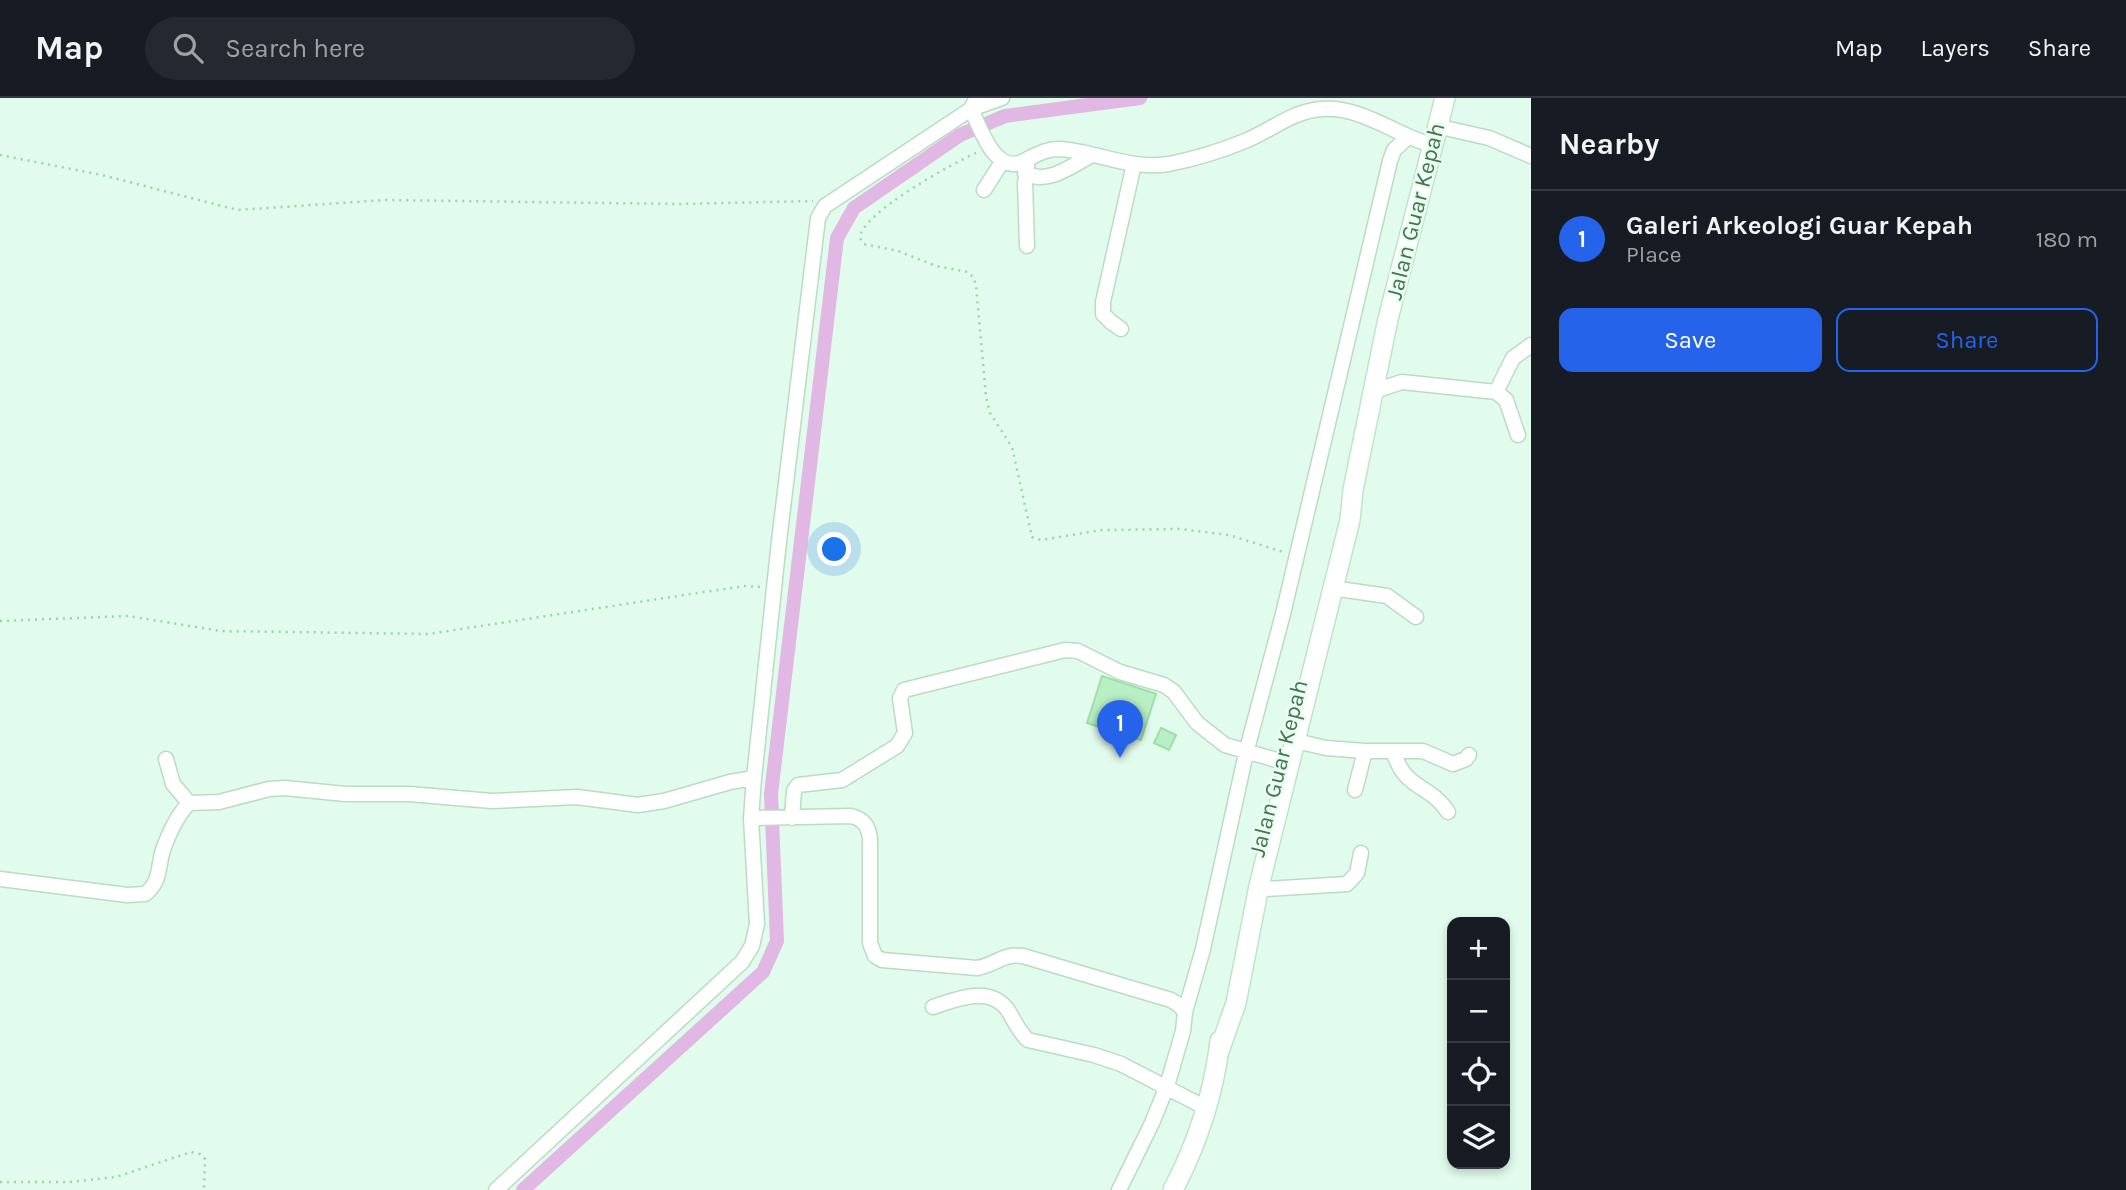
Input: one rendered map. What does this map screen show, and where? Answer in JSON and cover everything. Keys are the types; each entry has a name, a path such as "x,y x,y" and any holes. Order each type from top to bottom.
{"main road":[{"name":"Jalan Guar Kepah","path":"1174,1190 1193,1146 1201,1106 1236,1003 1280,761 1296,741 1350,520 1353,489 1388,319 1445,98"},
{"name":"Jalan Guar Kepah","path":"1219,1051 1225,1001 1249,888 1340,516 1353,489"}],"street":[{"path":"496,1190 748,954 754,940 757,915 757,818 754,778 815,235 820,214 825,206 974,104 1002,98"},
{"path":"974,104 989,144 1002,162 1027,166 1037,178 1046,178 1090,156"},
{"path":"1027,246 1027,166 1044,151 1058,149 1134,164 1167,164 1245,141 1290,117 1319,109 1336,109 1355,113 1408,137 1489,138 1531,156"},
{"path":"1119,1190 1171,1089 1185,1012 1203,949 1390,161 1397,146 1408,137"},
{"path":"984,190 1002,162"},
{"path":"1121,329 1103,313 1103,302 1134,164"},
{"path":"1496,392 1513,358 1531,345"},
{"path":"1374,391 1402,382 1496,392 1506,400 1518,435"},
{"path":"1332,588 1387,596 1416,617"},
{"path":"788,818 797,785 842,780 897,746 905,733 900,698 907,688 1058,651 1078,651 1120,672 1164,685 1174,692 1203,729 1225,745 1280,761"},
{"path":"1296,741 1326,748 1423,751 1453,764 1469,755"},
{"path":"1354,790 1365,751"},
{"path":"1393,751 1400,771 1439,799 1448,812"},
{"path":"166,759 173,784 189,803"},
{"path":"0,879 127,895 145,894 157,882 163,851 175,820 189,803 219,802 270,789 345,794 409,794 492,801 577,797 638,805 664,801 723,783 754,778"},
{"path":"757,818 851,816 861,819 867,826 870,838 870,943 878,959 977,968 986,967 1004,956 1023,956 1171,1000 1185,1012"},
{"path":"1259,886 1266,888 1347,884 1357,873 1361,853"},
{"path":"933,1007 970,997 993,997 1001,1001 1020,1033 1028,1040 1112,1061 1201,1106"}],"path":[{"path":"989,144 878,212 862,228 860,238 864,244 898,251 936,266 963,271 973,277 988,406 993,419 1012,447 1032,537 1041,541 1101,530 1180,529 1229,535 1297,556"},
{"path":"0,155 102,174 238,210 364,201 440,200 679,204 810,200 825,206"},
{"path":"0,621 128,617 221,631 428,634 745,586 775,589"},
{"path":"0,1182 69,1182 116,1177 191,1152 200,1154 205,1159 204,1190"}],"building":[{"path":"1102,676 1156,694 1141,740 1087,723"},
{"path":"1161,728 1176,735 1169,750 1154,743"}],"waterway":[{"path":"523,1190 763,972 777,941 771,794 837,238 854,208 960,135 1005,116 1140,98"}],"place":[{"name":"Galeri Arkeologi Guar Kepah","path":"1120,758"}]}
